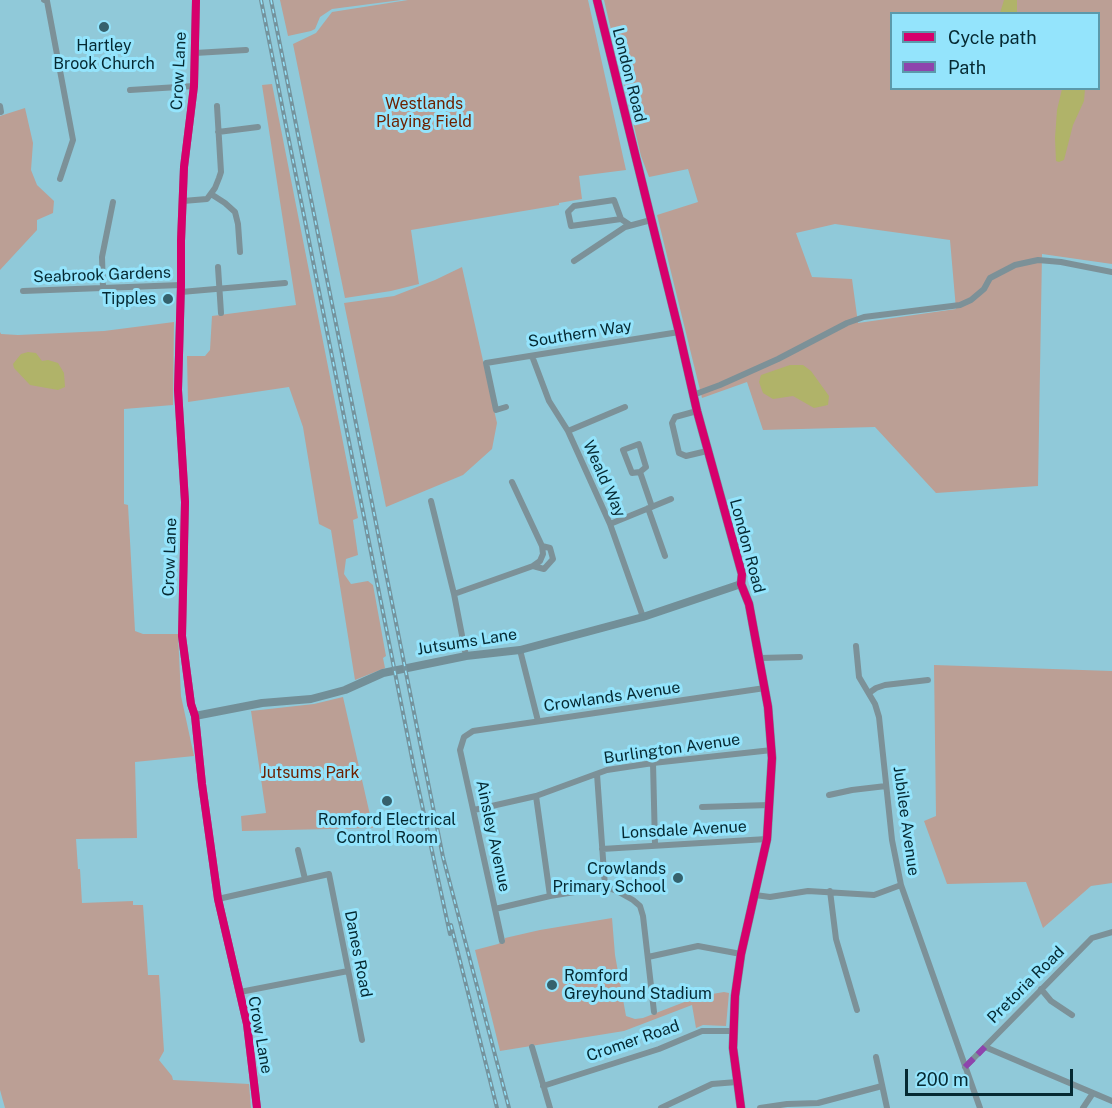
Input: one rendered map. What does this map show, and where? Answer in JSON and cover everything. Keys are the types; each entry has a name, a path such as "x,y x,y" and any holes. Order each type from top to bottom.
{"main road":[{"name":"London Road","path":"597,0 707,451 742,574 741,584 748,604 765,688 772,750 767,839 741,954 733,1031 741,1108"}],"street":[{"path":"48,0 73,140 60,179"},
{"name":"Crow Lane","path":"196,0 194,86 184,167 178,390 185,502 182,636 191,704 195,716 218,899 249,1034 257,1108"},
{"path":"195,53 246,50"},
{"path":"130,90 194,86"},
{"path":"183,201 207,198 215,188 221,172 217,106"},
{"path":"218,132 258,127"},
{"path":"211,194 235,212 240,252"},
{"path":"621,219 572,226 568,212 574,206 614,200 621,219 630,225"},
{"path":"103,288 102,257 113,202"},
{"path":"574,261 630,225 651,220"},
{"path":"693,395 778,359 847,323 864,317 960,305 971,300 984,289 990,278 1015,265 1038,260 1112,272"},
{"path":"218,267 220,313"},
{"name":"Seabrook Gardens","path":"23,291 219,288 285,283"},
{"name":"Southern Way","path":"506,407 496,410 486,363 679,332"},
{"name":"Weald Way","path":"532,356 549,401 568,431 610,524 643,617"},
{"path":"568,431 625,407"},
{"path":"697,411 675,417 672,423 679,453 686,456 707,451"},
{"path":"639,444 646,467 640,471 632,473 623,450 639,444"},
{"path":"640,471 665,556"},
{"path":"454,594 533,566 540,561 543,554 542,546 512,482"},
{"path":"610,524 671,499"},
{"path":"431,501 454,594 466,656"},
{"path":"533,566 544,569 553,559 550,548 542,546"},
{"name":"Jutsums Lane","path":"195,716 252,705 311,699 341,691 383,673 466,656 520,650 643,617 741,584"},
{"name":"Jubilee Avenue","path":"856,646 859,677 875,704 879,717 892,840 901,885 980,1108"},
{"path":"520,650 538,721"},
{"path":"760,658 800,657"},
{"path":"869,693 885,685 927,680"},
{"name":"Crowlands Avenue","path":"464,738 474,731 765,688"},
{"name":"Ainsley Avenue","path":"464,738 460,750 502,941"},
{"name":"Burlington Avenue","path":"474,810 536,796 597,774 652,763 772,750"},
{"path":"652,763 655,844"},
{"path":"597,774 604,887"},
{"path":"829,795 886,786"},
{"path":"536,796 550,896"},
{"path":"702,807 770,804"},
{"name":"Lonsdale Avenue","path":"602,849 767,839"},
{"path":"218,899 304,879 298,850"},
{"name":"Danes Road","path":"304,879 328,874 362,1040"},
{"path":"755,895 770,897 808,891 830,891 873,895 901,885"},
{"path":"495,909 550,896 604,887 633,900 640,906 654,1012"},
{"path":"830,891 836,939 857,1010"},
{"name":"Pretoria Road","path":"965,1067 1092,938 1112,932"},
{"path":"648,957 698,946 741,954"},
{"path":"240,992 348,971"},
{"path":"1041,989 1051,1001 1072,1015"},
{"name":"Cromer Road","path":"543,1086 641,1055 702,1031 733,1031"},
{"path":"532,1047 550,1108"},
{"path":"985,1047 1112,1101"},
{"path":"876,1057 887,1108"},
{"path":"661,1108 712,1084 737,1082"},
{"path":"760,1108 818,1103 882,1086"},
{"path":"1083,1108 1093,1093"}],"green space":[{"path":"280,0 401,0 332,9 320,17 315,29 288,36"},
{"name":"Westlands Playing Field","path":"408,0 588,0 626,170 579,176 582,199 559,203 559,205 411,230 419,284 345,298 293,44 316,33 332,12"},
{"path":"604,0 1112,0 1112,264 1042,254 1038,486 936,493 875,427 763,430 747,382 702,398 657,215 698,202 688,169 649,177 641,156","holes":["835,224 950,240 956,309 858,323 852,279 812,277 796,233"]},
{"path":"272,84 358,518 353,520 358,555 346,559 344,574 351,584 368,581 373,585 386,656 383,658 385,668 355,680 331,530 319,524 303,427 289,387 188,402 187,356 205,356 210,350 212,316 296,305 262,85"},
{"path":"25,108 33,143 31,170 37,185 54,201 53,213 37,220 37,230 0,270 0,116"},
{"path":"462,267 497,423 492,449 463,475 386,507 344,303 394,296"},
{"path":"174,322 173,405 124,409 124,504 128,505 135,631 143,634 178,634 181,696 194,756 135,762 137,838 76,839 78,869 80,869 82,903 133,901 133,905 143,905 148,975 159,975 164,1051 159,1060 173,1080 249,1084 251,1108 5,1108 0,1090 0,332 1,334 18,335 104,331"},
{"path":"934,665 1112,671 1112,883 1091,886 1043,928 1026,882 947,884 924,821 936,816"},
{"name":"Jutsums Park","path":"343,697 373,828 242,831 241,816 266,813 251,711 314,704"},
{"name":"Romford Greyhound Stadium","path":"612,918 615,955 626,1016 635,1019 643,1018 700,996 724,992 729,993 726,1026 703,1025 696,1028 692,1005 624,1031 500,1051 475,950 498,944 505,938"}],"shaded area":[{"path":"1004,0 1017,0 1017,12 1000,12"},
{"path":"1062,90 1085,90 1084,101 1073,125 1064,160 1059,162 1056,161 1055,138 1057,110"},
{"path":"36,353 42,361 58,363 64,373 65,387 58,390 30,385 13,364 21,354"},
{"path":"790,365 803,365 811,371 829,396 828,405 814,408 793,396 773,399 763,393 759,382 761,375"}],"railway":[{"path":"261,0 414,768 450,934"},
{"path":"271,0 443,857 509,1108"},
{"path":"451,925 497,1108"}],"marked path":[{"path":"965,1067 985,1047"}],"cycle path":[{"path":"196,0 194,86 184,167 181,241 178,390 185,502 182,636 191,704 195,716 218,899 247,1024 257,1108"},
{"path":"597,0 697,411 742,574 741,584 749,604 768,707 772,758 767,839 741,954 735,996 733,1048 741,1108"}],"place":[{"name":"Hartley Brook Church","path":"104,27"},
{"name":"Tipples","path":"168,299"},
{"name":"Romford Electrical Control Room","path":"387,801"},
{"name":"Crowlands Primary School","path":"678,878"},
{"name":"Romford Greyhound Stadium","path":"552,985"}]}
